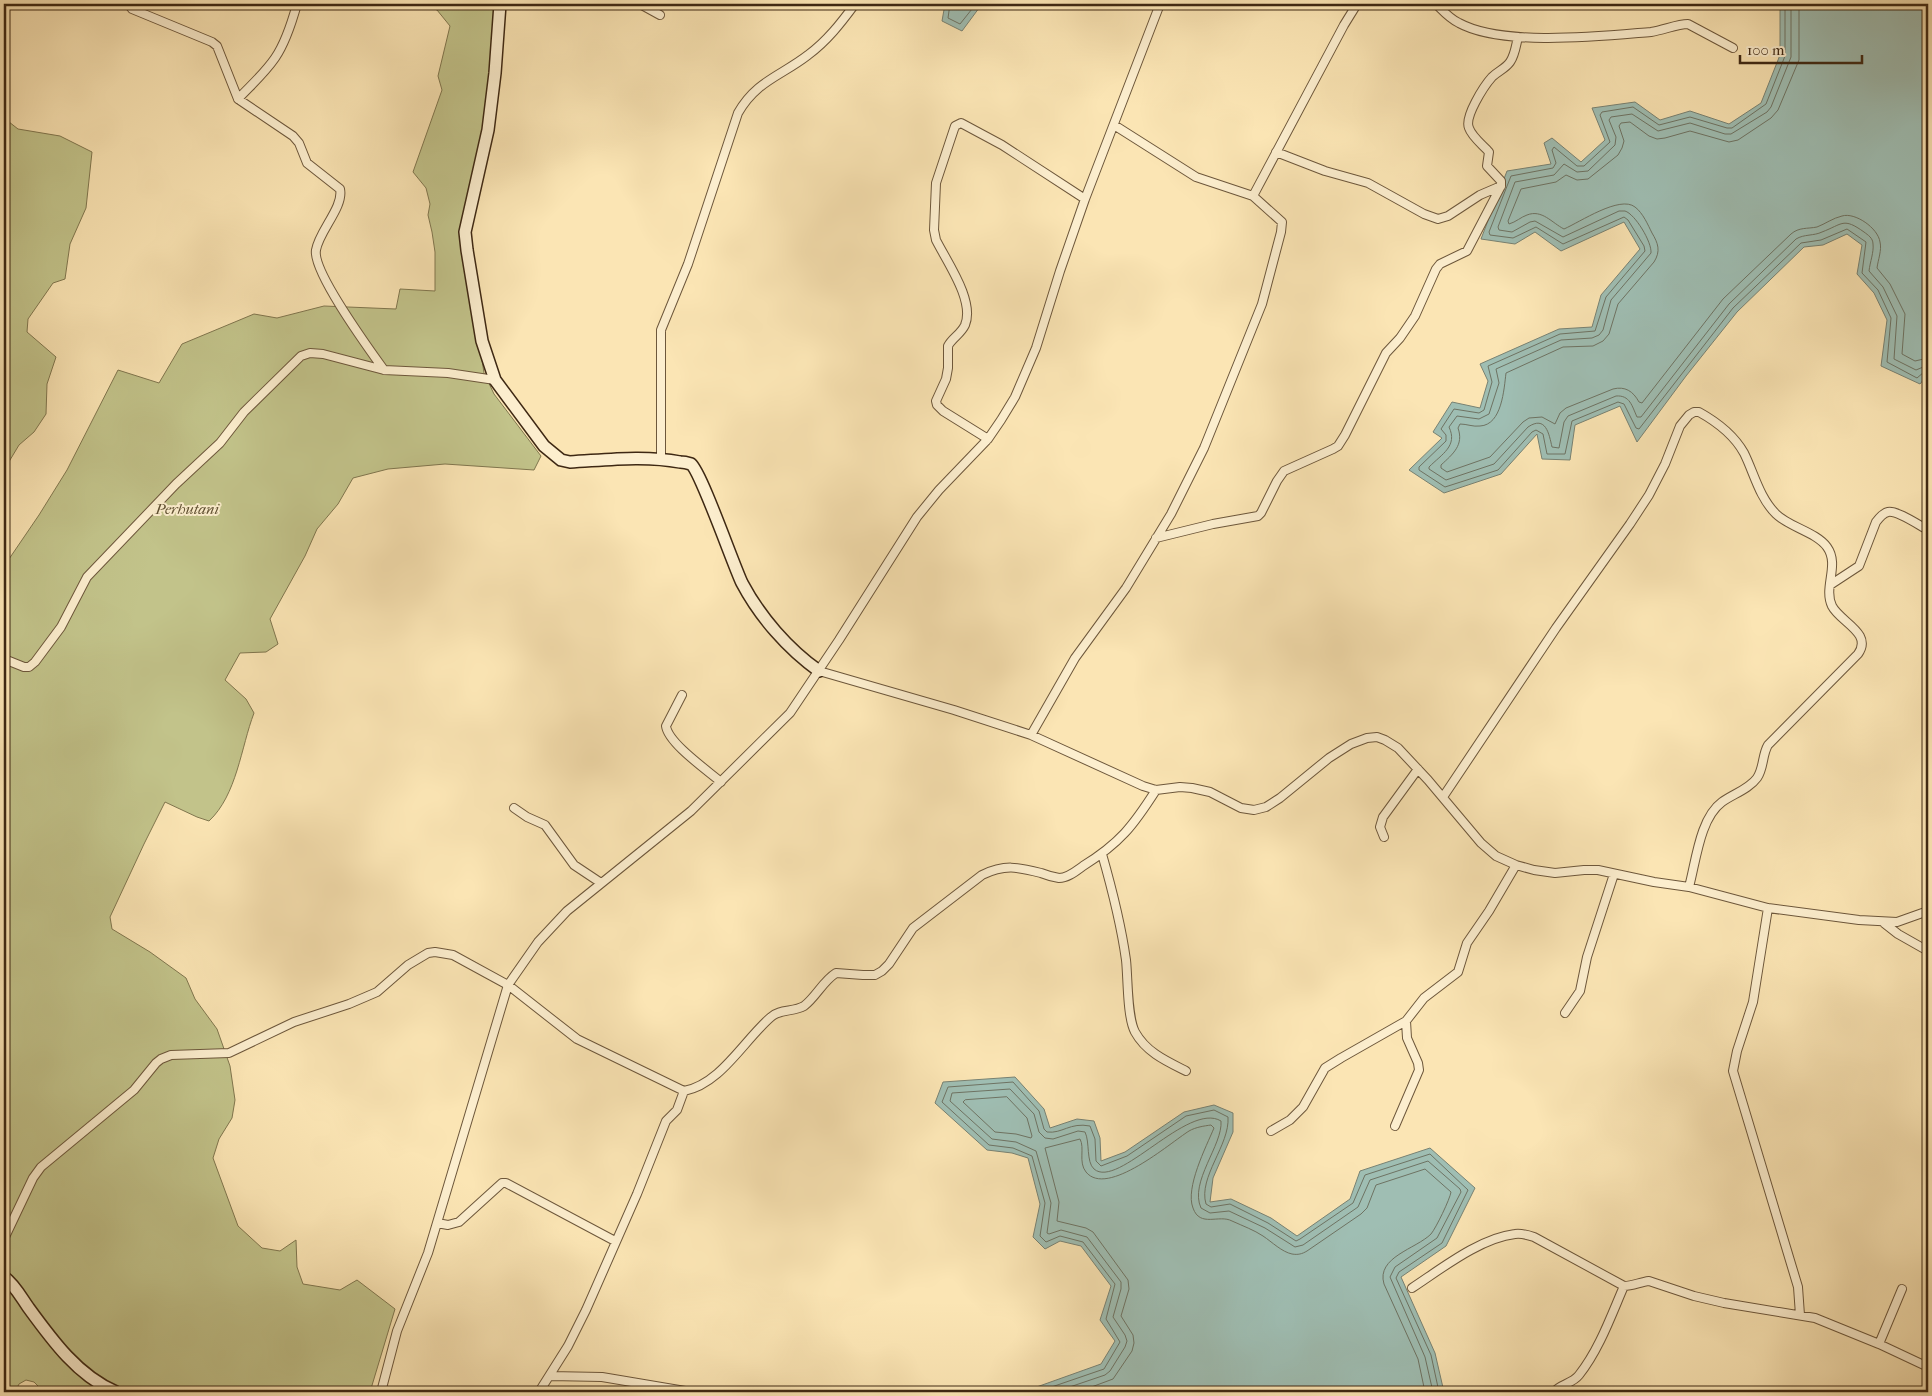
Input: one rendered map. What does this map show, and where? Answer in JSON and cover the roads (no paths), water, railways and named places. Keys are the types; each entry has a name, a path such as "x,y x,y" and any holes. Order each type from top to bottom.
{"street":[{"path":"128,4 132,9 212,42 217,46 238,99 293,136 299,143 307,163 340,190 339,201 318,240 315,257 328,286 384,370"},
{"path":"238,99 275,58 283,44 297,4"},
{"path":"500,4 488,130 465,232 482,341 495,380 544,446 561,460 570,462 661,458 690,464 695,470 742,583 759,610 798,654 819,670 1031,735 1143,786 1156,790 1180,787 1192,788 1210,792 1241,808 1254,810 1266,807 1280,798 1329,758 1351,744 1367,738 1377,737 1398,748 1443,797 1481,844 1496,856 1516,865 1555,873 1584,870 1614,874 1689,887 1768,908 1884,922 1897,922 1928,911"},
{"path":"640,4 660,15"},
{"path":"661,458 661,330 688,264 738,113 751,93 774,76 807,56 825,41 855,4"},
{"path":"382,1392 397,1331 428,1253 508,985 538,942 567,911 691,811 790,714 918,517 939,490 988,439 1015,397 1026,374 1085,200 1160,4"},
{"path":"1253,196 1357,4"},
{"path":"1436,4 1451,18 1469,28 1483,32 1518,37 1605,36 1661,31 1682,24 1688,24 1733,48"},
{"path":"1156,538 1213,524 1258,516 1262,513 1277,481 1284,471 1320,456 1338,446 1346,435 1386,353 1400,338 1415,316 1436,270 1440,264 1446,263 1467,251 1501,186 1501,181 1487,166 1489,152 1472,132 1468,122 1469,115 1486,85 1494,75 1506,68 1512,60 1518,37"},
{"path":"988,439 943,411 936,401 947,374 948,346 962,331 966,324 968,312 966,300 936,240 934,230 936,183 955,126 961,123 1002,145 1085,200"},
{"path":"1031,735 1075,658 1126,588 1171,514 1204,448 1262,304 1282,222 1253,196 1196,177 1114,124"},
{"path":"1276,152 1325,171 1368,183 1424,214 1438,219 1448,216 1480,195 1501,186"},
{"path":"4,659 24,667 29,667 35,662 61,627 88,577 176,484 220,443 244,412 301,356 323,354 384,370 448,373 495,380"},
{"path":"1443,797 1556,628 1630,524 1661,472 1680,426 1694,412 1707,416 1731,434 1744,454 1756,482 1776,514 1783,520 1821,541 1828,548 1833,569 1830,600 1837,614 1860,633 1862,648 1768,745 1764,751 1760,774 1756,780 1722,802 1708,818 1689,887"},
{"path":"1830,585 1859,566 1876,522 1887,512 1894,512 1928,530"},
{"path":"682,695 666,726 667,731 680,746 721,782"},
{"path":"1384,837 1380,828 1383,817 1418,769"},
{"path":"4,1239 33,1178 41,1167 134,1090 161,1059 180,1054 216,1055 229,1053 294,1022 349,1004 377,992 408,966 435,952 453,955 508,985 577,1039 684,1091 697,1089 704,1085 772,1016 803,1006 836,973 875,975 882,971 889,964 912,928 982,875 1000,867 1008,866 1060,878 1068,876 1102,854 1117,842 1136,821 1156,790"},
{"path":"514,808 527,817 546,825 574,865 601,883"},
{"path":"1102,854 1112,887 1126,958 1132,1026 1146,1047 1154,1054 1186,1071"},
{"path":"1271,1131 1290,1120 1303,1107 1325,1068 1406,1021 1424,998 1458,972 1467,943 1516,865"},
{"path":"1565,1014 1580,990 1587,957 1614,874"},
{"path":"1768,908 1754,1002 1733,1071 1798,1287 1800,1314"},
{"path":"1884,922 1898,934 1928,951"},
{"path":"1928,981 1926,989 1928,998"},
{"path":"1395,1126 1419,1070 1408,1038 1406,1021"},
{"path":"538,1392 568,1346 586,1310 637,1194 666,1121 677,1110 684,1091"},
{"path":"437,1223 448,1225 459,1222 502,1183 506,1182 615,1241"},
{"path":"1412,1288 1478,1247 1516,1233 1534,1237 1624,1286 1648,1281 1663,1287 1724,1303 1800,1314 1829,1323 1928,1367"},
{"path":"4,1277 50,1337 83,1373 95,1382 116,1392"},
{"path":"1554,1392 1557,1388 1574,1381 1587,1365 1624,1286"},
{"path":"1879,1344 1902,1289"},
{"path":"550,1376 602,1377 691,1392"}],"water":[{"path":"945,4 982,4 962,31 942,21"},
{"path":"1778,4 1928,4 1928,374 1920,384 1881,366 1887,320 1874,293 1857,274 1862,245 1847,234 1823,245 1804,247 1737,312 1637,442 1620,406 1575,425 1570,460 1542,459 1537,434 1501,474 1444,493 1409,470 1442,438 1433,432 1452,402 1480,408 1488,381 1480,364 1559,329 1592,327 1601,295 1640,249 1624,222 1561,251 1535,232 1515,244 1481,239 1507,171 1551,164 1544,143 1552,138 1581,162 1605,140 1592,108 1635,102 1660,120 1690,111 1729,124 1761,103 1780,55 1780,6"},
{"path":"1015,1077 1044,1109 1050,1128 1077,1119 1094,1121 1100,1138 1101,1161 1125,1152 1184,1112 1214,1105 1233,1113 1233,1132 1213,1178 1210,1202 1231,1199 1271,1218 1297,1236 1350,1199 1360,1171 1430,1148 1475,1188 1446,1246 1401,1277 1435,1353 1444,1392 1033,1392 1031,1389 1101,1364 1115,1341 1100,1320 1111,1286 1081,1246 1060,1241 1045,1249 1033,1237 1040,1204 1028,1158 1012,1153 987,1150 935,1103 943,1082"}],"park label":[{"name":"Perhutani","path":"187,509"}]}
